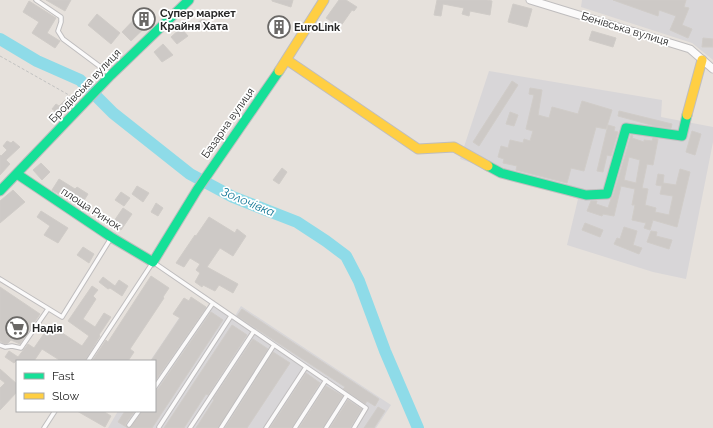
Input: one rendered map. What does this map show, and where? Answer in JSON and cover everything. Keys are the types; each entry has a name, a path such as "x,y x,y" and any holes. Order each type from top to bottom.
{"street":[{"name":"Бродівська вулиця","path":"0,191 83,103 189,0"},
{"name":"Базарна вулиця","path":"153,262 212,167 287,60 324,0"},
{"name":"Бенівська вулиця","path":"530,0 690,49 713,69"},
{"path":"287,60 418,149 454,147 501,173 586,195 607,194 626,128 682,136 702,60"},
{"name":"площа Ринок","path":"17,174 112,237 153,262"}],"lane":[{"path":"36,0 60,17 61,22 58,31 63,39 109,77"},
{"path":"0,279 62,317 112,237"},
{"path":"89,360 153,262 366,408 354,428"},
{"path":"156,386 213,303"},
{"path":"0,345 5,348 12,346 21,348 48,309"},
{"path":"159,427 231,316"},
{"path":"190,428 254,331"},
{"path":"221,428 274,345"},
{"path":"266,428 306,367"},
{"path":"296,428 326,380"},
{"path":"326,428 347,395"},
{"path":"44,428 54,412"},
{"path":"129,425 138,412"}],"path":[{"path":"0,56 83,103"}],"shaded area":[{"path":"582,0 713,0 713,60 692,43 581,7"},
{"path":"489,71 662,100 661,117 713,127 713,142 686,279 653,272 567,245 578,199 460,159"},
{"path":"209,304 233,319 241,306 391,405 376,428 108,428 117,412 156,412 156,360 151,360 179,318 194,328"}],"building":[{"path":"46,0 71,0 65,11"},
{"path":"272,0 293,0 291,7"},
{"path":"339,0 346,0 357,7 354,11 352,10 340,27 326,18"},
{"path":"437,0 492,1 490,15 470,11 469,16 462,14 464,8 443,4 441,16 434,15"},
{"path":"613,0 686,0 684,7 689,8 682,25 692,29 688,38 670,30 676,16 659,10 658,16"},
{"path":"29,1 56,18 47,33 60,41 55,48 32,33 39,22 23,12"},
{"path":"513,4 532,9 527,27 508,22"},
{"path":"144,9 154,19 131,41 122,32"},
{"path":"97,14 120,33 111,44 88,25"},
{"path":"203,18 208,23 199,31 194,26"},
{"name":"EuroLink","path":"276,20 287,29 282,35 271,25"},
{"path":"181,28 188,36 177,44 171,37"},
{"path":"592,31 616,38 613,47 589,40"},
{"path":"703,38 713,39 713,47 702,47"},
{"path":"163,44 173,55 162,62 154,52"},
{"path":"512,81 518,85 479,146 473,142"},
{"path":"530,88 542,90 538,115 549,118 552,107 578,114 582,101 612,110 606,129 596,127 584,171 571,168 567,183 516,170 517,166 503,163 504,159 498,157 501,146 508,148 510,140 523,143 524,139 530,141 533,131 526,129 534,95 529,94"},
{"path":"65,100 69,103 57,116 53,113 55,111 52,109 56,104 59,106"},
{"path":"619,111 672,124 671,128 655,126 618,116"},
{"path":"510,112 518,115 514,126 506,124"},
{"path":"608,125 615,127 614,131 618,132 611,156 607,155 603,172 597,171"},
{"path":"692,131 701,134 695,155 686,152"},
{"path":"631,135 633,136 632,138 644,142 644,140 652,141 653,138 658,139 653,165 647,164 642,188 648,189 645,205 656,208 655,212 669,215 673,196 660,194 662,186 656,185 658,174 664,175 663,183 676,185 680,169 690,172 677,227 653,220 650,230 644,228 646,223 632,220 635,205 632,205 635,189 621,186 614,216 603,214 602,216 587,211 591,201 597,201 596,204 608,208","holes":["629,157 640,160 636,183 624,180"]},
{"path":"7,141 11,143 13,141 20,147 6,160 10,164 0,175 0,155 1,156 7,150 3,146"},
{"path":"41,163 50,172 42,180 33,170"},
{"path":"282,168 287,172 279,184 273,180"},
{"path":"59,179 75,189 77,187 88,194 80,207 52,190"},
{"path":"137,186 149,193 143,202 132,194"},
{"path":"13,190 25,202 0,223 0,201"},
{"path":"121,192 130,198 124,206 115,200"},
{"path":"156,203 163,208 158,216 151,212"},
{"path":"123,208 132,214 121,230 112,224"},
{"path":"41,211 68,228 58,243 44,235 50,226 37,217"},
{"path":"209,217 235,233 237,229 246,236 233,256 220,248 207,267 238,284 233,293 219,285 215,291 203,285 202,287 195,282 200,273 196,270 200,264 190,258 184,267 176,263"},
{"path":"585,223 603,230 600,237 582,230"},
{"path":"624,227 637,231 633,245 642,248 639,254 614,244 617,238 620,239"},
{"path":"651,231 657,232 656,236 672,240 669,249 647,242"},
{"path":"83,247 94,254 89,263 77,255"},
{"path":"151,276 169,288 130,349 134,352 129,360 93,360 106,340 108,342"},
{"path":"103,277 115,286 119,280 128,286 122,296 110,288 108,289 99,282"},
{"path":"92,286 98,290 93,296 96,299 83,319 95,327 104,313 111,317 86,360 59,360 42,349 35,360 16,360 14,363 5,357 9,351 18,357 28,344 34,348 50,325 82,346 89,336 68,321"},
{"name":"Надія","path":"0,287 40,314 20,344 11,340 5,344 0,341"},
{"path":"191,297 206,308 156,380 156,360 152,360 180,318 173,314 184,298 189,301"},
{"path":"242,309 379,399 375,406 367,401 365,404 343,389 345,387 237,316"},
{"path":"211,312 223,320 152,428 130,428 141,412 156,412 156,390 158,389"},
{"path":"232,325 247,335 208,395 206,394 184,428 164,428"},
{"path":"253,339 268,349 218,428 196,428 214,400 213,399"},
{"path":"273,352 290,363 247,428 225,428"},
{"path":"0,369 16,383 16,393 0,410 0,388 5,383 0,379"},
{"path":"306,373 320,383 292,428 270,428"},
{"path":"326,386 343,396 323,428 299,428"},
{"path":"348,400 362,409 350,428 330,428"},
{"path":"378,407 385,411 374,428 364,428"},
{"path":"79,412 105,412 111,416 105,427"},
{"path":"124,412 134,412 126,423 128,428 118,422"}],"waterway":[{"name":"Золочівка","path":"0,39 37,61 80,80 113,113 190,174 233,197 297,222 346,256 359,281 385,351 418,428"}],"traffic: fast":[{"path":"0,191 111,75 189,0"},
{"path":"17,174 111,237 153,262 197,190 279,71"},
{"path":"488,166 501,173 586,195 607,194 626,128 682,136 687,115"}],"traffic: slow":[{"path":"279,71 324,0"},
{"path":"287,60 418,149 454,147 488,166"},
{"path":"687,115 702,60"}],"place":[{"name":"Супер маркет Крайня Хата","path":"144,19"},
{"name":"EuroLink","path":"279,27"},
{"name":"Надія","path":"17,328"}]}
